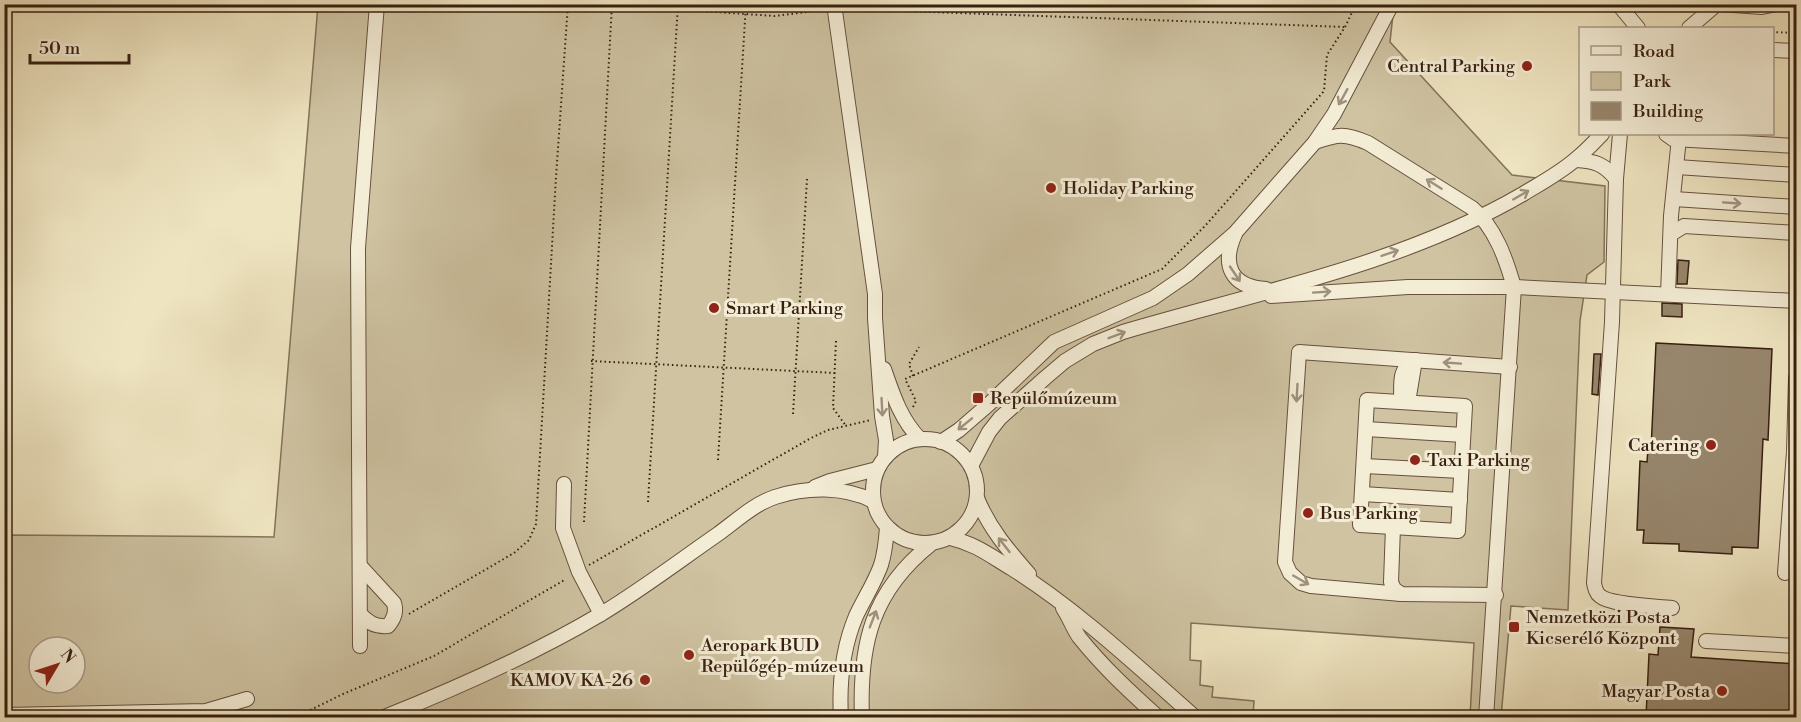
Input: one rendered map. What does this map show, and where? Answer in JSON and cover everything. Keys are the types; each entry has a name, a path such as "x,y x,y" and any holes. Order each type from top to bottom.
{"street":[{"path":"360,646 358,248 377,4"},
{"path":"941,442 989,405 1054,342 1153,298 1188,274 1235,232 1315,142 1334,114 1392,4"},
{"path":"1618,4 1637,27"},
{"path":"1690,27 1718,4 1762,8 1776,4"},
{"path":"834,6 876,294 875,318 882,416 886,440 873,485 873,501 878,516 887,528 907,541 931,544"},
{"path":"1774,50 1797,51"},
{"path":"1315,142 1337,134 1352,136 1368,143 1482,216 1500,248 1514,287 1496,596 1486,717"},
{"path":"970,466 989,432 1000,418 1045,378 1093,344 1123,332 1393,252 1482,216 1576,160 1601,135"},
{"path":"1620,135 1616,179 1613,293 1594,583 1595,590 1603,598 1672,608"},
{"path":"1668,294 1677,167 1671,136 1797,146"},
{"path":"1576,160 1599,162 1608,168 1616,179"},
{"path":"1677,167 1797,175"},
{"path":"1674,199 1797,207"},
{"path":"1671,234 1684,226 1797,233"},
{"path":"1235,232 1227,261 1232,273 1240,282 1253,288 1274,289"},
{"path":"1242,298 1408,287 1514,287 1797,301"},
{"path":"1496,596 1401,594 1311,586 1295,578 1285,562 1299,352 1510,367"},
{"path":"879,356 900,411 920,439"},
{"path":"1405,403 1403,371 1406,364 1415,360"},
{"path":"1785,573 1795,452 1797,378"},
{"path":"1367,400 1465,406 1458,531 1360,525 1366,429 1367,400"},
{"path":"1366,429 1463,435"},
{"path":"382,717 435,696 544,645 601,614 764,502 804,491 881,463 901,445 920,439 941,442 961,454 970,466 976,481 977,498 982,512 995,533 1041,586"},
{"path":"1364,466 1461,471"},
{"path":"564,484 563,528 579,572 601,614"},
{"path":"804,491 843,490 860,494 873,501"},
{"path":"1362,494 1460,500"},
{"path":"862,717 861,685 864,655 873,618 894,580 913,558 931,544 950,538 958,532 971,517 977,498"},
{"path":"1397,527 1401,594"},
{"path":"841,717 840,694 848,644 855,618 881,566 886,547 887,528"},
{"path":"950,538 979,547 1041,586 1196,717"},
{"path":"360,614 377,627 388,626 396,608 361,567"},
{"path":"1054,597 1077,634 1100,663 1159,717"},
{"path":"1706,641 1797,646"},
{"path":"4,715 206,711 247,699"}],"path":[{"path":"392,621 414,611 514,553 529,540 536,524 568,4"},
{"path":"648,502 678,4"},
{"path":"718,460 746,4"},
{"path":"900,411 915,405 916,401 905,379 1162,269 1205,225 1324,91 1328,55 1356,4"},
{"path":"584,522 612,5 775,16 834,6 1345,27"},
{"path":"1774,32 1797,33"},
{"path":"793,414 807,179"},
{"path":"836,341 833,408 846,426"},
{"path":"913,376 909,364 919,347"},
{"path":"592,361 835,373"},
{"path":"294,717 434,656 811,438 828,430 882,416"}],"green space":[{"path":"318,5 1394,5 1390,42 1512,175 1605,186 1604,262 1587,275 1580,321 1568,610 1511,606 1501,717 1470,717 1474,643 1191,623 1190,660 1201,661 1200,685 1213,687 1212,697 1254,701 1253,717 5,718 5,535 274,537"}],"building":[{"path":"1678,260 1689,261 1687,284 1677,284"},
{"path":"1662,303 1682,304 1682,317 1662,316"},
{"name":"Catering","path":"1656,343 1772,349 1768,440 1763,439 1758,548 1732,547 1732,554 1679,551 1679,544 1643,543 1644,530 1637,530 1640,461 1647,462 1648,449 1651,450"},
{"path":"1594,354 1601,354 1598,395 1592,394"},
{"name":"Magyar Posta","path":"1660,627 1694,629 1691,657 1797,664 1797,717 1646,717 1649,654 1658,655"}],"place":[{"name":"Central Parking","path":"1527,66"},
{"name":"Holiday Parking","path":"1051,188"},
{"name":"Smart Parking","path":"714,308"},
{"name":"Repülőmúzeum","path":"978,398"},
{"name":"Catering","path":"1711,445"},
{"name":"Taxi Parking","path":"1415,460"},
{"name":"Bus Parking","path":"1308,513"},
{"name":"Nemzetközi Posta Kicserélő Központ","path":"1514,627"},
{"name":"Aeropark BUD Repülőgép-múzeum","path":"689,655"},
{"name":"KAMOV KA-26","path":"645,680"},
{"name":"Magyar Posta","path":"1722,691"}]}
